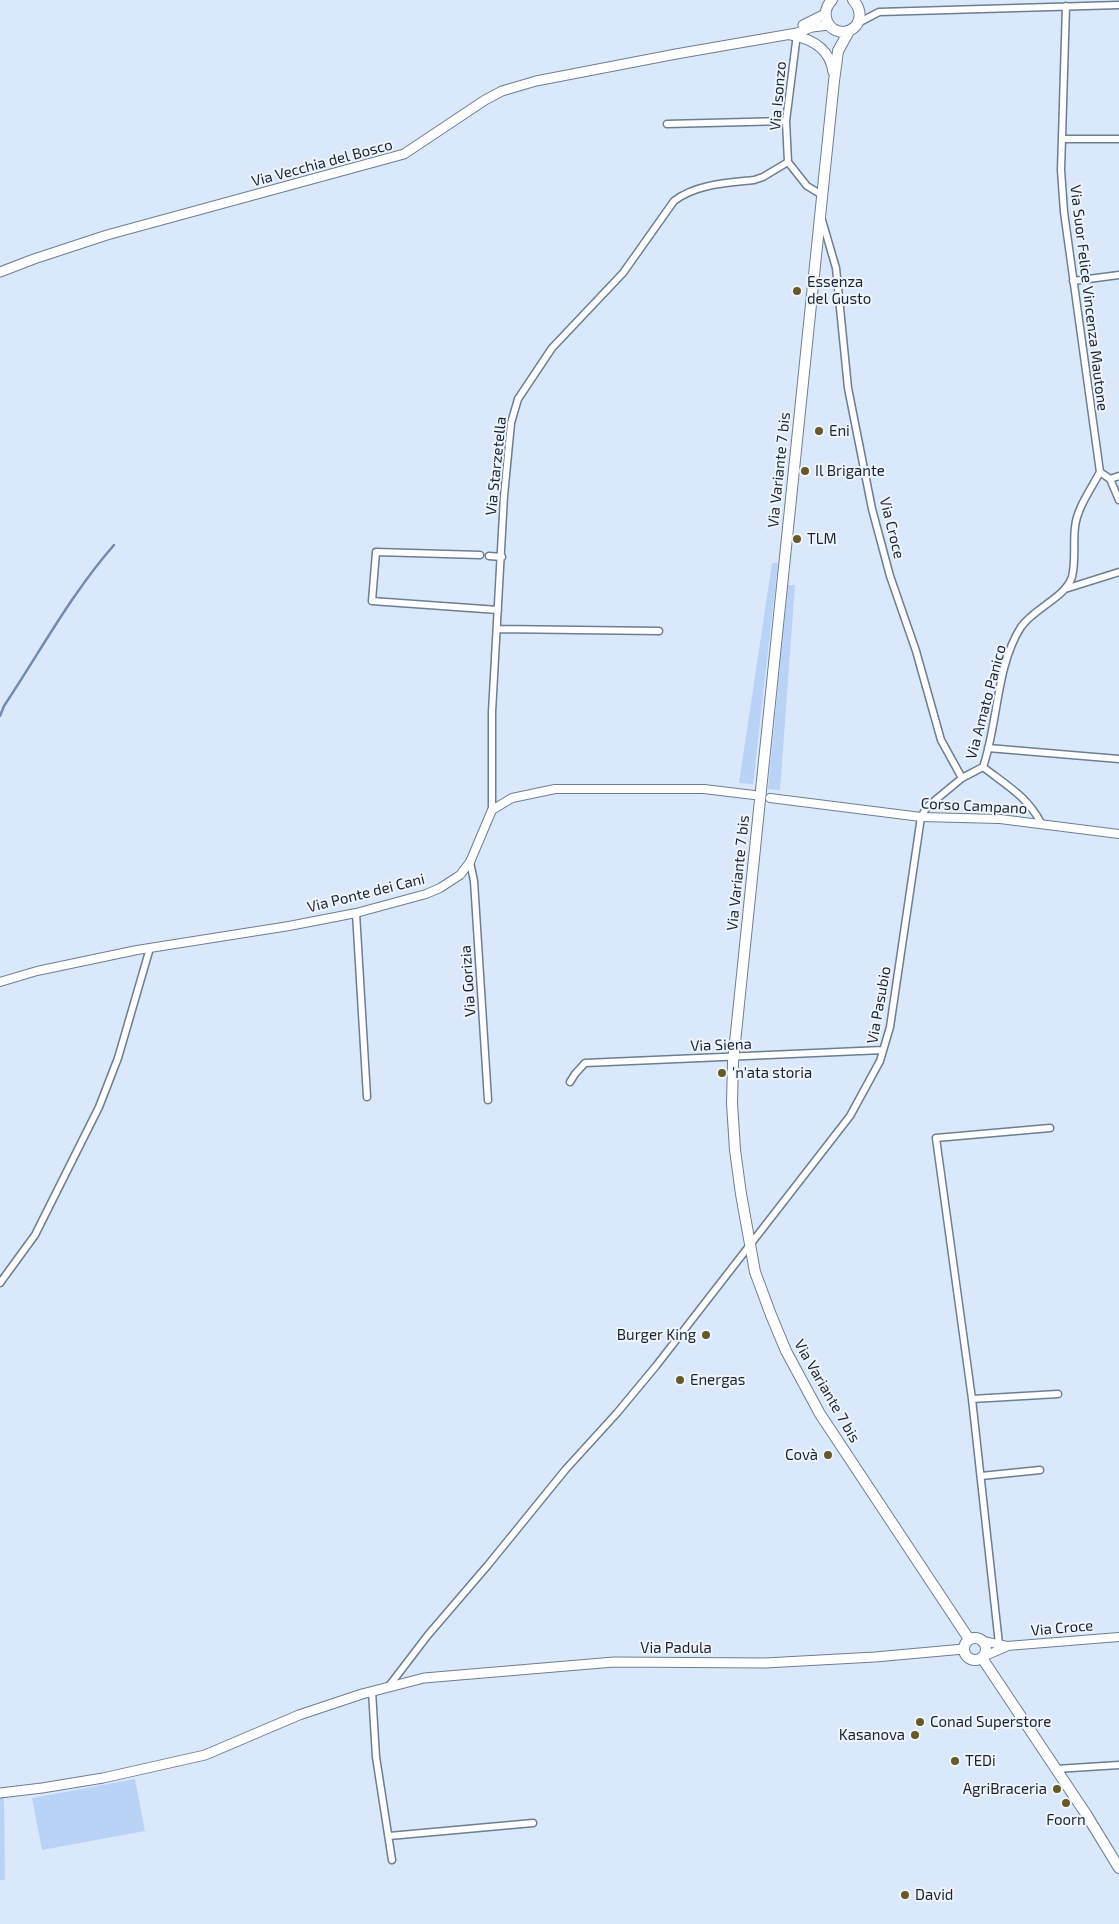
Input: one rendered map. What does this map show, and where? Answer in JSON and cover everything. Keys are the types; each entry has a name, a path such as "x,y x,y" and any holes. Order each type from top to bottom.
{"main road":[{"path":"825,14 828,4 832,0"},
{"path":"856,1 860,12 858,23"},
{"name":"Via Variante 7 bis","path":"825,14 838,51"},
{"name":"Via Vecchia del Bosco","path":"794,34 825,14"},
{"name":"Via Variante 7 bis","path":"858,23 849,31 838,51 834,81 734,1058 732,1103 735,1150 755,1272 770,1315 786,1351 802,1383 866,1486 971,1639"},
{"name":"Via Vecchia del Bosco","path":"0,272 107,235 404,154 485,100 502,91 536,81 794,34 812,27 830,27"},
{"path":"830,27 840,32 849,31"},
{"path":"794,34 816,43 827,54 832,63 834,81"},
{"path":"977,1638 983,1641 987,1650 984,1657 976,1661 969,1658 964,1649 966,1643 971,1639 977,1638"},
{"name":"Via Padula","path":"0,1792 42,1788 164,1765 205,1755 299,1715 372,1691 424,1678 614,1662 766,1663 875,1657 964,1649"},
{"path":"984,1657 1119,1868"}],"street":[{"path":"858,23 879,12 1113,3 1119,5"},
{"name":"Via Suor Felice Vincenza Mautone","path":"1066,6 1061,170 1064,212 1100,472"},
{"name":"Via Isonzo","path":"788,162 786,121 794,34"},
{"path":"667,124 786,121"},
{"path":"1062,139 1119,139"},
{"path":"788,162 807,186 822,195"},
{"name":"Via Starzetella","path":"492,810 492,712 504,496 511,423 518,399 552,348 623,273 674,201 695,189 763,177 788,162"},
{"name":"Via Croce","path":"821,216 836,268 848,388 872,509 890,576 916,651 941,740 962,778"},
{"path":"1073,281 1119,275"},
{"path":"1065,589 1073,570 1075,526 1078,515 1100,472 1110,479 1119,500"},
{"path":"1110,479 1119,476"},
{"path":"480,556 376,552 372,601 498,610"},
{"path":"489,556 502,557"},
{"path":"1065,589 1119,572"},
{"name":"Via Amato Panico","path":"921,817 927,807 962,778 983,767 1011,648 1021,627 1038,609 1065,589"},
{"path":"497,629 659,631"},
{"path":"988,748 1119,759"},
{"path":"983,767 1006,782 1029,804 1041,823"},
{"path":"492,810 512,798 555,789 704,789 754,795"},
{"name":"Corso Campano","path":"770,798 921,817 1000,819 1119,834"},
{"name":"Via Ponte dei Cani","path":"0,982 37,971 150,948 289,926 356,913 426,894 440,888 460,875 470,862 492,810"},
{"name":"Via Pasubio","path":"750,1247 850,1116 880,1061 890,1027 921,817"},
{"name":"Via Gorizia","path":"470,862 474,890 488,1100"},
{"path":"356,913 367,1097"},
{"path":"0,1283 35,1235 99,1107 118,1058 150,948"},
{"name":"Via Siena","path":"570,1082 585,1063 883,1050"},
{"path":"1003,1645 936,1138 1050,1128"},
{"path":"389,1686 428,1635 566,1469 628,1399 750,1247"},
{"path":"972,1399 1058,1394"},
{"path":"981,1476 1040,1470"},
{"name":"Via Croce","path":"983,1641 1003,1645 1119,1637"},
{"name":"Via Croce","path":"984,1657 1003,1645"},
{"path":"372,1691 375,1744 392,1860"},
{"path":"1056,1769 1119,1765"},
{"path":"389,1836 532,1823"}],"shaded area":[{"path":"772,563 778,563 753,784 739,783"},
{"path":"788,585 795,585 780,790 768,789"},
{"path":"135,1779 145,1831 42,1850 32,1798"},
{"path":"0,1797 4,1797 5,1880 0,1880"}],"waterway":[{"path":"0,716 4,706 70,603 114,545"}],"place":[{"name":"Essenza del Gusto","path":"797,291"},
{"name":"Eni","path":"819,431"},
{"name":"Il Brigante","path":"805,471"},
{"name":"TLM","path":"797,539"},
{"name":"'n'ata storia","path":"722,1073"},
{"name":"Burger King","path":"706,1335"},
{"name":"Energas","path":"680,1380"},
{"name":"Covà","path":"828,1455"},
{"name":"Conad Superstore","path":"920,1722"},
{"name":"Kasanova","path":"915,1735"},
{"name":"TEDi","path":"955,1761"},
{"name":"AgriBraceria","path":"1057,1789"},
{"name":"Foorn","path":"1066,1803"},
{"name":"David","path":"905,1895"}]}
